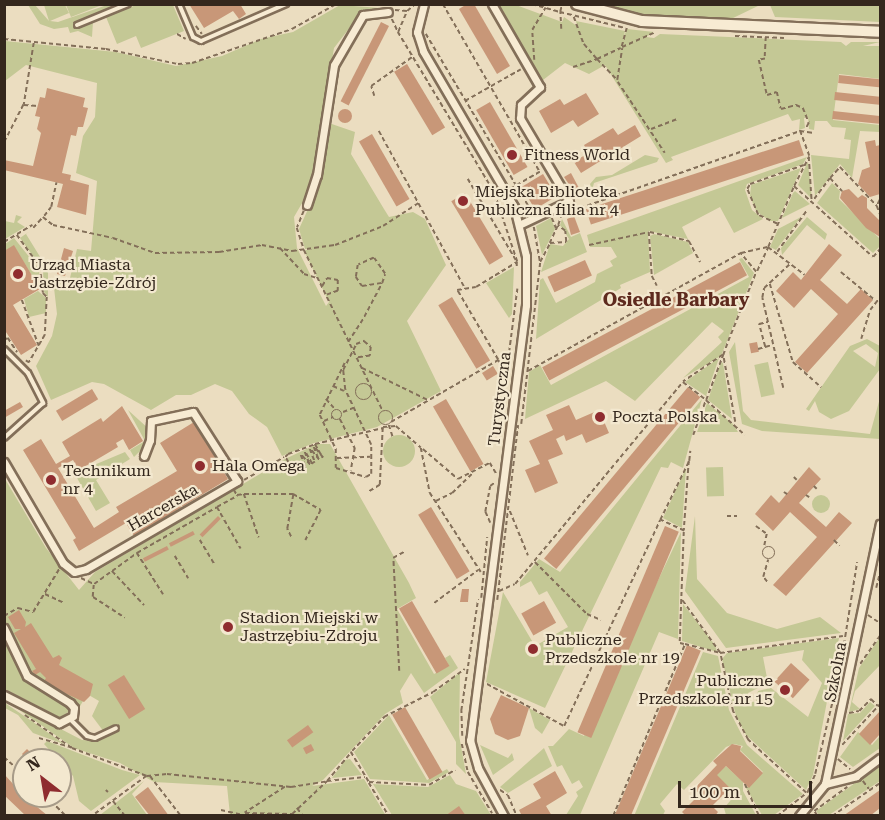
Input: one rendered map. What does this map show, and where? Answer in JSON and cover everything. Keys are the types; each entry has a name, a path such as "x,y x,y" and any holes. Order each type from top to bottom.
{"street":[{"name":"Turystyczna","path":"424,4 417,32 423,51 505,192 521,224 526,305 486,598 470,740 478,768 504,816"},
{"path":"492,4 540,87 521,105 520,118 569,201 533,223 521,224"},
{"path":"577,4 623,17 673,24 880,32"},
{"path":"307,205 318,175 334,65 363,15 388,10"},
{"path":"144,456 150,440 151,421 193,412 234,483"},
{"path":"4,462 63,563 74,572"},
{"name":"Harcerska","path":"74,572 86,569 234,483"},
{"name":"Szkolna","path":"799,816 825,784 880,524"},
{"path":"4,628 27,676 74,708 70,719 59,723 4,695"},
{"path":"825,784 856,776 880,758"}],"lane":[{"path":"78,26 128,4"},
{"path":"179,4 193,37 201,41 286,4"},
{"path":"4,349 28,373 43,404 4,438"},
{"path":"70,719 87,736 95,738 116,728"}],"path":[{"path":"4,39 106,49 178,64 192,63 292,29 336,4"},
{"path":"398,32 407,11 415,4"},
{"path":"443,4 540,172 495,198"},
{"path":"532,4 574,17 636,29"},
{"path":"561,29 562,4"},
{"path":"465,101 528,66 536,57 532,30 545,8"},
{"path":"407,11 388,10 398,32 495,198 509,231 518,271"},
{"path":"574,17 579,35 617,80 665,153"},
{"path":"196,25 202,34 211,38"},
{"path":"617,80 626,28"},
{"path":"573,67 597,59 657,30 647,30"},
{"path":"425,32 516,186 533,223 540,262 510,511 495,610"},
{"path":"177,34 185,39 193,37"},
{"path":"733,36 766,38 765,59 759,60 767,95 777,92 781,109 796,105 803,108 809,123 806,129"},
{"path":"4,142 24,105 34,43"},
{"path":"374,96 371,86 412,56"},
{"path":"24,105 38,106"},
{"path":"650,130 677,119"},
{"path":"533,223 562,212 577,211 806,129 814,133"},
{"path":"379,131 420,202 464,287"},
{"path":"800,131 809,157 814,199"},
{"path":"693,435 756,272 809,157"},
{"path":"778,224 758,215 747,189 750,184 804,165"},
{"path":"812,203 840,167 877,206 880,214"},
{"path":"830,178 842,191"},
{"path":"468,179 517,262"},
{"path":"4,242 33,226 43,217 51,207 56,183"},
{"path":"794,186 873,257 880,249"},
{"path":"877,206 880,200"},
{"path":"43,217 53,225 113,238 155,253 279,247 304,250 335,245 383,226 420,202"},
{"path":"307,205 297,228 304,250 383,411 391,414 391,422"},
{"path":"777,252 807,210"},
{"path":"540,262 562,212"},
{"path":"550,243 566,242 567,235 557,227 552,216"},
{"path":"501,236 509,231"},
{"path":"589,244 649,232 688,241 700,262"},
{"path":"649,232 652,276 657,286"},
{"path":"4,340 8,338 29,363 39,346 47,316 44,277 17,235"},
{"path":"279,247 303,274 318,279"},
{"path":"528,371 741,253 768,247 805,275"},
{"path":"741,253 756,272"},
{"path":"348,343 382,283 386,274 379,261 368,258 358,265 356,277 362,286 382,283"},
{"path":"507,371 498,360 457,291 464,287 476,287 517,262"},
{"path":"783,388 762,298 769,283 791,263"},
{"path":"841,272 876,302"},
{"path":"322,286 327,278 338,280 338,291 327,295"},
{"path":"518,280 507,371 500,389 498,419 511,426 521,425"},
{"path":"769,283 793,362 821,387"},
{"path":"861,339 880,297"},
{"path":"22,300 39,346"},
{"path":"23,322 28,319"},
{"path":"765,347 759,324 768,322"},
{"path":"332,387 339,386 346,393 371,445 368,476 336,468 337,458 332,440 319,411 325,399 345,363 360,342 371,346 370,356 356,358"},
{"path":"758,348 773,345"},
{"path":"499,591 515,584 683,382 723,355"},
{"path":"723,355 735,422"},
{"path":"237,495 234,483 315,444 383,428 498,360"},
{"path":"345,363 346,393"},
{"path":"361,368 378,372 428,400"},
{"path":"683,382 735,422 745,435"},
{"path":"360,385 371,388 367,399 357,396 360,385"},
{"path":"325,399 335,410 342,412 353,408"},
{"path":"333,417 335,410"},
{"path":"383,411 379,420 421,448 454,477 473,473"},
{"path":"342,412 340,419 354,457 351,471"},
{"path":"323,422 333,417 340,419"},
{"path":"388,424 393,437"},
{"path":"369,492 380,486 383,428"},
{"path":"285,457 292,469 305,469 298,456 308,467 305,452 312,464 315,462 310,449 318,461 314,447 323,458 315,444"},
{"path":"421,448 436,501 482,573"},
{"path":"690,451 684,531 680,643 720,653 843,636"},
{"path":"337,458 371,457"},
{"path":"483,682 564,726 689,461"},
{"path":"436,501 452,494 473,473 490,463"},
{"path":"496,475 496,482 490,486 486,512 490,522 478,598 497,600"},
{"path":"794,477 797,480"},
{"path":"814,486 818,489"},
{"path":"244,494 259,538"},
{"path":"291,537 287,529 293,494"},
{"path":"125,618 93,597 94,584 137,553 237,495 293,494 321,510 306,540"},
{"path":"217,507 241,549"},
{"path":"510,511 528,555"},
{"path":"727,516 737,516"},
{"path":"660,520 684,531"},
{"path":"756,526 767,534 763,550 769,565 763,577 766,582"},
{"path":"200,540 215,565"},
{"path":"834,540 840,546"},
{"path":"763,550 770,547 775,551 768,559"},
{"path":"399,671 393,558 404,552"},
{"path":"137,553 163,594"},
{"path":"175,556 188,578"},
{"path":"534,562 587,614 602,620"},
{"path":"777,816 806,794 815,774 839,674 843,636 857,562"},
{"path":"4,616 18,608 33,612 59,570"},
{"path":"434,603 479,570"},
{"path":"112,571 144,605"},
{"path":"74,572 94,584"},
{"path":"45,593 64,603"},
{"path":"681,599 720,653 732,712 748,740 806,794"},
{"path":"867,614 880,623"},
{"path":"857,667 880,635"},
{"path":"613,816 684,644"},
{"path":"221,810 246,814 291,815 327,781 384,717 434,692 466,669"},
{"path":"843,736 841,746 879,705 871,699 859,711 848,713"},
{"path":"21,712 72,748"},
{"path":"38,738 148,776 286,786 366,777"},
{"path":"819,751 832,755 852,770"},
{"path":"351,752 389,816"},
{"path":"369,782 429,785 455,770"},
{"path":"95,814 148,776"},
{"path":"148,776 181,816"},
{"path":"860,778 870,790"},
{"path":"832,816 880,783"},
{"path":"745,784 759,816"},
{"path":"817,816 814,811 851,784"},
{"path":"246,814 286,786"},
{"path":"497,788 508,795 516,816"},
{"path":"114,799 125,816"},
{"path":"297,808 303,816"}],"green space":[{"path":"28,5 35,5 49,21 44,5 65,5 69,13 50,21 58,22 107,5 124,5 73,25 78,28 93,22 92,37 78,31 70,33 68,27 54,29 40,24"},
{"path":"66,5 102,5 71,17"},
{"path":"136,5 173,5 184,31 141,48 136,36 117,44 106,17"},
{"path":"340,5 381,8 361,13 334,48 312,186 294,217 297,248 326,306 329,302 304,251 309,249 305,249 299,229 319,185 326,122 355,132 351,154 389,217 413,212 425,219 446,265 407,321 441,391 377,427 314,443 282,456 267,427 249,414 232,391 215,384 191,395 176,395 151,410 104,384 92,382 51,400 36,366 52,336 57,314 53,279 70,278 77,249 91,251 97,181 76,173 83,136 95,117 97,83 26,65 5,81 5,41 116,52 176,66 222,56 261,39 293,32"},
{"path":"495,5 516,5 562,22 564,17 577,26 576,21 625,31 624,36 627,29 654,32 646,37 654,38 660,34 841,42 846,46 851,42 880,42 863,46 880,46 880,79 839,74 833,120 880,125 880,132 860,131 852,178 840,164 815,196 811,155 849,159 851,140 844,139 846,128 832,127 827,121 815,121 814,130 809,129 808,117 804,118 805,128 799,130 800,119 792,121 788,114 671,157 673,160 666,163 605,65 589,74 565,63 543,80 537,77"},
{"path":"597,5 760,5 731,19 643,15"},
{"path":"770,5 880,5 880,22 775,17"},
{"path":"645,155 659,158 657,162 594,183 592,190 590,184 596,177 612,175"},
{"path":"807,157 803,164 747,184 745,190 752,210 763,219 734,233 720,207 682,227 688,239 648,231 650,272 620,285 621,288 536,339 540,280 543,278 556,303 595,282 597,274 613,266 610,261 617,257 611,247 590,247 587,235"},
{"path":"808,163 812,199 798,185"},
{"path":"801,168 778,221 770,221 756,211 750,196 751,185"},
{"path":"832,183 840,191 839,199 880,239 880,246 873,253 817,203"},
{"path":"795,191 810,204 782,218 793,193"},
{"path":"16,215 22,217 17,222 25,227 5,239 5,221 14,223"},
{"path":"801,217 776,250 770,247 778,229"},
{"path":"807,217 827,234 825,240 807,225 782,255 781,248"},
{"path":"551,218 555,229 542,255 536,226"},
{"path":"562,219 571,237 580,233 587,252 541,272 550,244 563,246 569,239 560,225"},
{"path":"30,231 26,234 42,260 48,260 48,297 44,292 43,270 20,238"},
{"path":"654,234 688,242 693,253 654,275 650,236"},
{"path":"14,238 39,269 40,289 14,246 5,251 5,244"},
{"path":"742,258 754,273 721,356 683,378 722,342 718,337 724,331 712,322 635,401 606,381 525,419 529,372 540,365 551,385 749,277 739,259"},
{"path":"514,267 512,314 509,318 486,283"},
{"path":"38,291 46,298 46,313 29,317 24,299"},
{"path":"867,339 880,346 880,369 849,411 831,419 819,412 815,401 809,411 806,409 850,346","holes":["866,344 878,353 875,367 853,351"]},
{"path":"735,342 743,411 751,420 870,434 880,398 880,439 762,431 742,424 729,352"},
{"path":"719,358 706,396 685,382"},
{"path":"721,362 723,363 732,419 708,400"},
{"path":"768,362 775,394 761,397 754,365"},
{"path":"702,399 683,468 671,462 668,468 661,467 545,708 486,682 503,592 535,646 568,627 547,591 539,595 531,581 520,587 520,582 539,559 560,572"},
{"path":"707,403 733,424 738,432 697,432"},
{"path":"128,410 150,430 148,443 134,457 130,450 145,441"},
{"path":"399,435 410,440 415,451 410,462 399,467 388,462 383,451 388,440"},
{"path":"317,444 330,444 409,583 416,598 397,609 434,674 449,666 445,658 450,655 458,668 424,693 411,673 400,691 403,703 385,714 323,780 312,786 364,779 386,816 230,815 227,786 154,782 120,763 74,748 5,700 82,740 98,741 107,736 92,716 99,701 87,694 75,715 68,712 61,718 5,689 5,479 46,548 79,590 95,572 285,459"},
{"path":"125,452 130,459 96,480 110,503 96,511 77,478 94,465"},
{"path":"723,467 724,496 707,497 706,468"},
{"path":"686,468 682,528 663,518"},
{"path":"821,495 827,498 830,504 827,510 821,513 815,510 812,504 815,498"},
{"path":"695,516 697,579 727,613 777,629 820,617 841,633 726,648 685,591"},
{"path":"681,532 678,639 659,632 580,815 566,815 578,796 576,792 583,787 579,780 572,784 562,765 557,767 548,746 553,746 569,729 584,736"},
{"path":"683,604 715,645 717,652 682,641"},
{"path":"880,637 880,665 855,691 852,702 860,709 849,712 859,668"},
{"path":"839,638 813,775 806,790 746,735 736,716 722,659 727,653","holes":["804,650 802,660 822,683 808,717 771,688 758,691 756,701 749,703 748,693 768,683 763,657"]},
{"path":"703,652 718,656 729,710 747,745 803,794 774,815 762,815 746,788 763,772 740,750 743,746 734,744 726,747 684,790 677,784 660,804 665,811 663,815 634,816"},
{"path":"460,672 459,735 466,774 456,764 456,742 430,697"},
{"path":"870,702 875,706 843,741 848,714 860,713"},
{"path":"5,703 64,744 33,733 18,715 5,708"},
{"path":"529,708 550,720 542,734 535,728"},
{"path":"389,715 427,780 447,769 449,772 429,783 370,779 354,752"},
{"path":"858,732 872,745 880,736 880,748 853,767 840,757"},
{"path":"47,741 65,748 48,748 44,744"},
{"path":"480,745 508,758 512,753 514,760 493,775"},
{"path":"544,748 552,766 508,793 500,787"},
{"path":"72,751 140,775 91,811 79,801 73,776"},
{"path":"350,759 362,775 332,778 345,760"},
{"path":"880,765 880,781 829,815 819,815 816,811"},
{"path":"726,766 743,782 743,791 756,815 726,815 724,808 736,794 716,775"},
{"path":"450,775 456,784 476,791 491,815 392,815 373,784 428,787"},
{"path":"144,781 132,794 147,815 100,815"}],"building":[{"path":"189,4 240,4 246,14 239,19 233,11 204,28"},
{"path":"467,4 474,4 510,66 497,74 459,9"},
{"path":"381,22 389,26 349,105 341,101"},
{"path":"407,64 445,127 432,135 394,72"},
{"path":"839,75 880,79 879,87 838,83"},
{"path":"47,88 85,98 83,107 88,108 83,127 78,127 76,136 71,135 62,173 71,175 70,180 89,185 86,215 57,207 63,184 4,170 4,160 33,166 41,133 37,129 40,117 35,116 40,97 45,98"},
{"path":"835,92 880,97 879,105 834,100"},
{"path":"586,93 599,114 578,127 573,120 551,133 539,111 560,99 564,105"},
{"path":"490,102 528,167 514,175 476,110"},
{"path":"345,109 350,111 352,116 350,121 345,123 340,121 338,116 340,111"},
{"path":"833,111 880,116 879,124 832,119"},
{"path":"635,125 641,136 581,173 574,162 588,153 584,145 613,128 618,135"},
{"path":"372,134 410,199 397,206 359,142"},
{"path":"799,140 804,155 591,224 586,209"},
{"path":"875,140 876,146 880,145 880,194 870,197 858,184 862,170 870,167 865,142"},
{"path":"571,173 580,190 575,193 564,177"},
{"path":"543,174 556,196 535,209 522,187"},
{"path":"849,189 858,198 862,195 867,198 867,208 880,221 880,237 866,228 840,198 842,191"},
{"path":"465,193 503,256 489,265 451,201"},
{"path":"574,216 580,232 571,235 567,219"},
{"path":"829,244 842,255 820,280 847,304 861,289 873,300 807,373 795,362 838,314 811,289 794,308 776,291 793,272 801,280"},
{"path":"14,245 40,289 13,305 37,345 21,355 4,329 4,251"},
{"path":"64,248 73,251 65,276 57,274"},
{"path":"585,260 592,276 554,292 548,277"},
{"path":"740,262 747,275 549,380 542,367"},
{"path":"452,297 490,360 476,369 438,305"},
{"path":"757,342 759,352 751,353 749,344"},
{"path":"493,366 498,374 487,381 482,373"},
{"path":"688,387 700,397 556,569 544,559"},
{"path":"92,389 98,399 62,421 56,411"},
{"path":"446,399 483,464 471,471 433,406"},
{"path":"20,402 23,407 4,418 4,411"},
{"path":"569,405 576,420 599,410 609,433 586,443 582,434 566,441 564,435 556,439 563,454 548,460 558,483 535,493 525,470 540,464 529,441 553,430 546,415"},
{"path":"122,406 143,441 129,450 123,439 116,443 118,447 79,470 73,460 58,468 94,528 119,512 116,507 177,471 160,443 194,422 228,479 134,536 126,523 79,551 73,540 76,538 23,450 41,439 56,464 70,456 62,442 101,418 103,422"},
{"path":"809,467 821,479 799,503 826,527 839,512 852,523 786,596 773,585 817,537 790,512 773,531 755,514 771,495 779,503"},
{"path":"431,507 470,571 457,579 418,515"},
{"path":"218,516 221,519 202,537 200,534"},
{"path":"665,526 679,532 591,738 577,732"},
{"path":"193,531 195,535 171,547 169,543"},
{"path":"167,546 169,550 145,562 143,558"},
{"path":"462,589 469,589 468,602 460,602"},
{"path":"412,601 449,666 437,673 399,608"},
{"path":"544,601 556,623 533,635 521,614"},
{"path":"19,610 26,622 25,627 31,623 53,658 59,655 62,658 59,665 93,684 90,696 84,702 43,683 46,678 40,672 35,675 32,671 36,669 14,633 21,629 15,629 8,617"},
{"path":"687,645 701,651 631,816 615,815"},
{"path":"791,663 810,680 793,698 774,682"},
{"path":"124,675 145,709 129,719 108,685"},
{"path":"501,695 529,708 520,736 508,740 495,734 490,719"},
{"path":"405,707 443,772 430,779 392,714"},
{"path":"880,711 880,734 870,745 859,734"},
{"path":"308,725 313,732 292,748 287,740"},
{"path":"311,744 314,750 306,754 303,748"},
{"path":"732,744 741,746 740,751 763,773 749,788 726,766 717,775 730,788 712,806 718,812 715,816 686,816 682,812 700,794 694,789 717,765 713,761"},
{"path":"555,771 567,793 546,806 552,816 522,816 519,810 541,798 533,784"},
{"path":"4,774 12,783 12,803 4,795"},
{"path":"148,787 169,816 150,816 135,797"},
{"path":"880,790 880,808 870,816 843,816"},
{"path":"459,806 466,816 445,816"},
{"path":"18,808 38,808 48,816 26,816"}],"place":[{"name":"Fitness World","path":"512,155"},
{"name":"Miejska Biblioteka Publiczna filia nr 4","path":"463,201"},
{"name":"Urząd Miasta Jastrzębie-Zdrój","path":"18,274"},
{"name":"Poczta Polska","path":"600,417"},
{"name":"Hala Omega","path":"200,466"},
{"name":"Technikum nr 4","path":"51,480"},
{"name":"Stadion Miejski w Jastrzębiu-Zdroju","path":"228,627"},
{"name":"Publiczne Przedszkole nr 19","path":"533,649"},
{"name":"Publiczne Przedszkole nr 15","path":"785,690"}],"district":[{"name":"Osiedle Barbary","path":"676,300"}]}
